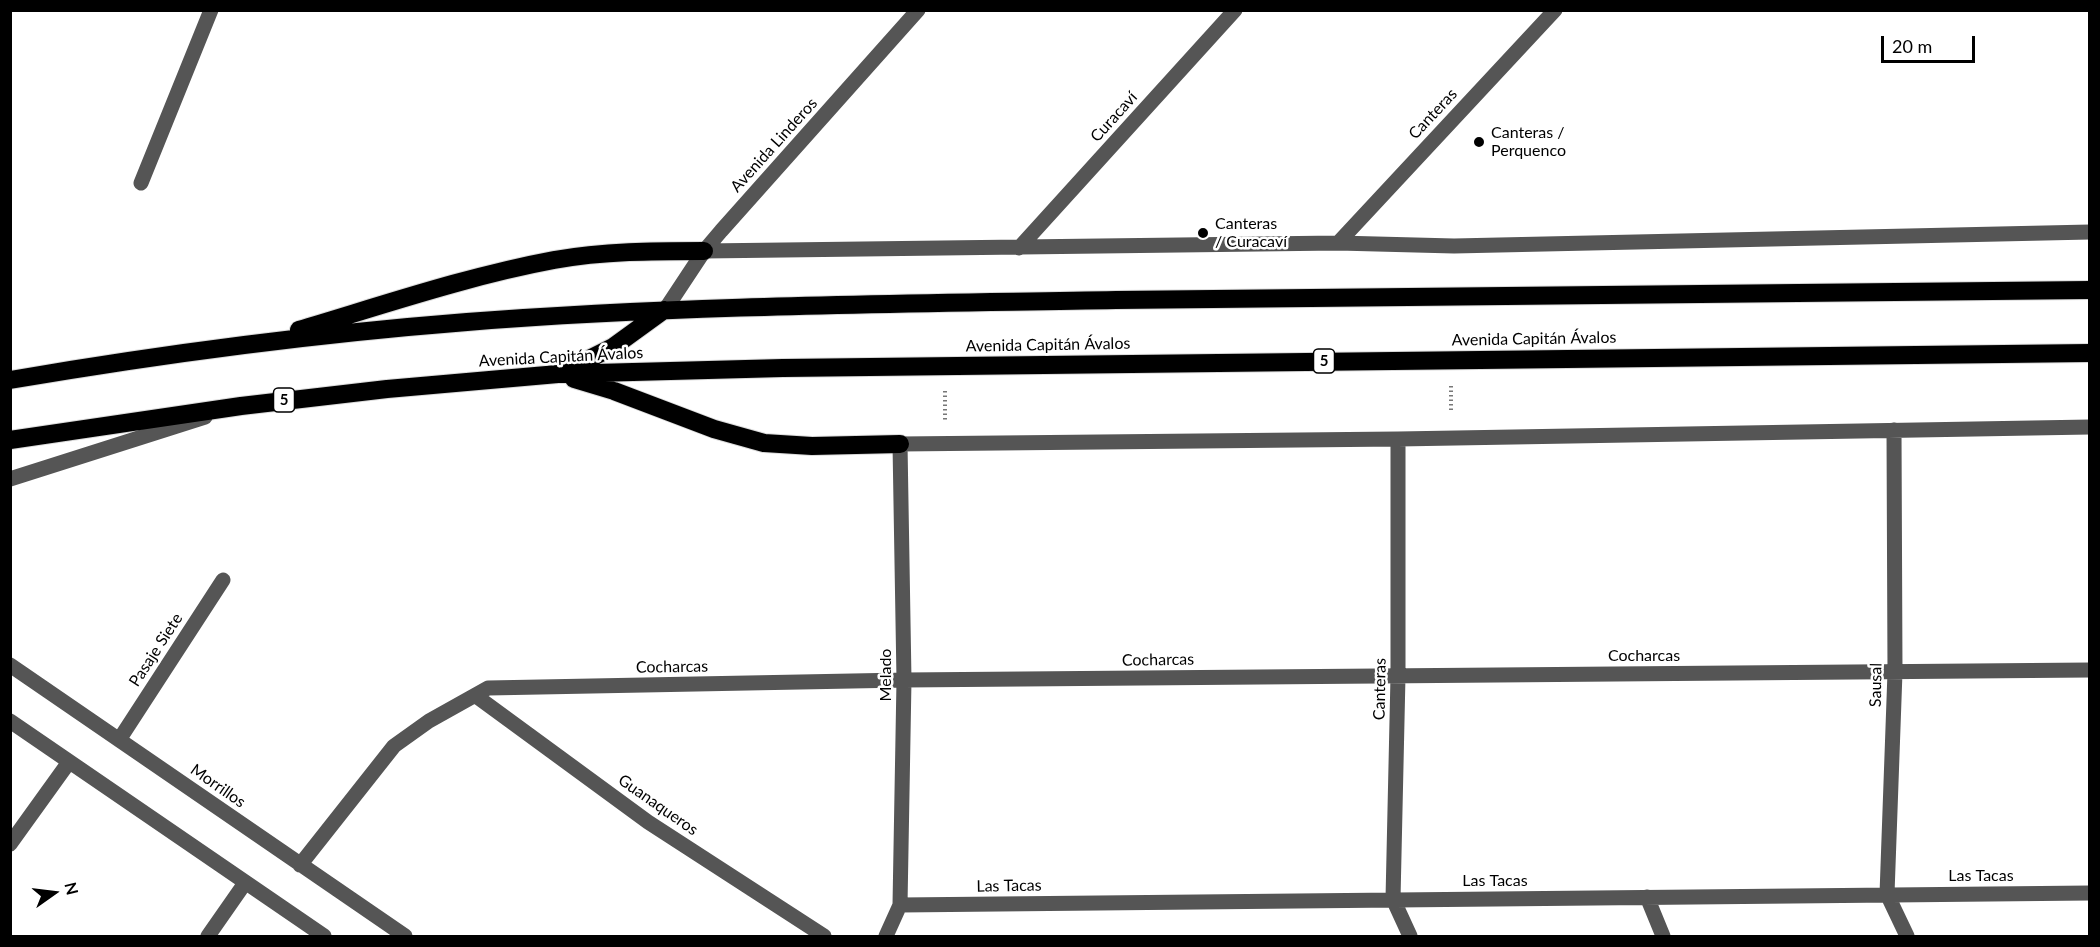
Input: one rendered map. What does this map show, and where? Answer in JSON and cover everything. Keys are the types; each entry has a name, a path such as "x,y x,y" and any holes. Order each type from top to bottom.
{"highway":[{"path":"251,344 457,283 554,260 633,252 704,251"},
{"path":"10,380 251,344 371,330 665,310 1417,295 2090,290"},
{"path":"558,374 613,347 665,310"},
{"name":"Avenida Capitán Ávalos","path":"10,440 241,406 387,389 558,374 783,368 2090,353"},
{"path":"558,374 614,391 714,429 764,443 812,446 900,444"}],"street":[{"path":"141,183 212,10"},
{"name":"Avenida Linderos","path":"665,310 704,251 918,10"},
{"name":"Curacaví","path":"1019,248 1235,10"},
{"name":"Canteras","path":"1338,243 1555,10"},
{"path":"704,251 1338,243 1454,246 2090,232"},
{"path":"10,479 241,406"},
{"path":"900,444 1398,439 2090,427"},
{"name":"Sausal","path":"1894,430 1895,672 1887,894 1907,936"},
{"name":"Canteras","path":"1398,439 1398,676 1394,899 1410,936"},
{"name":"Melado","path":"900,444 904,680 900,905"},
{"name":"Pasaje Siete","path":"119,740 224,580"},
{"name":"Morrillos","path":"10,666 405,936"},
{"name":"Cocharcas","path":"300,865 394,746 429,721 488,688 904,680 2090,670"},
{"name":"Guanaqueros","path":"476,696 648,822 824,936"},
{"path":"10,721 324,936"},
{"path":"10,844 69,762"},
{"path":"208,936 245,883"},
{"name":"Las Tacas","path":"900,905 2090,893"},
{"path":"1647,897 1664,936"},
{"path":"886,936 900,905"}],"path":[{"path":"1451,410 1452,377"},
{"path":"945,388 945,421"}],"place":[{"name":"Canteras / Perquenco","path":"1479,142"},
{"name":"Canteras / Curacaví","path":"1203,233"}]}
